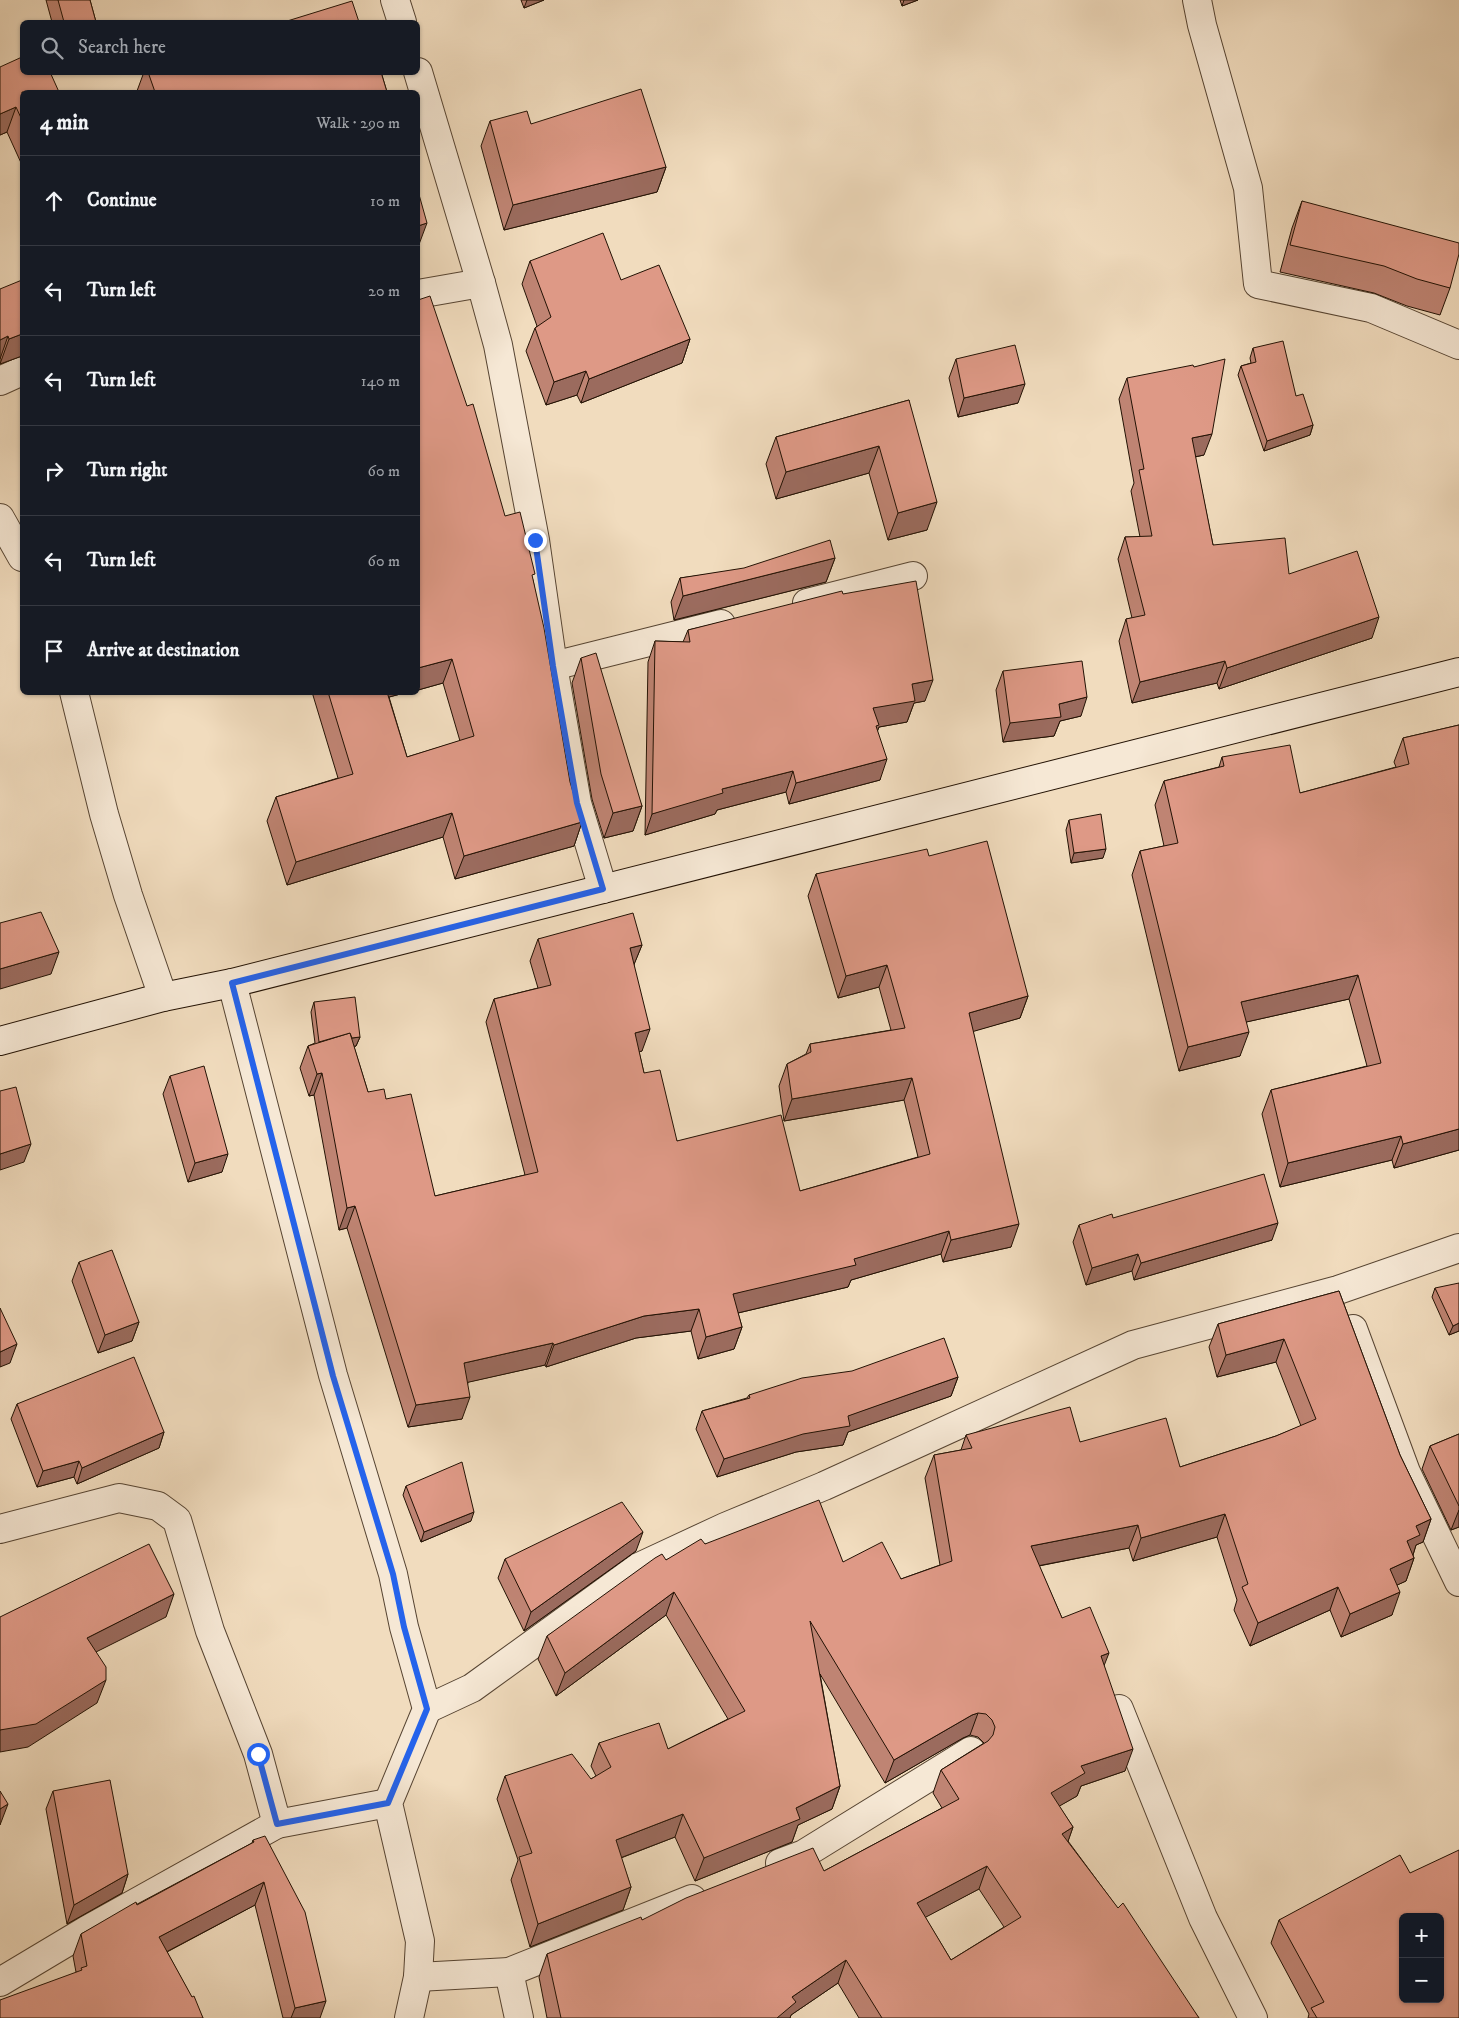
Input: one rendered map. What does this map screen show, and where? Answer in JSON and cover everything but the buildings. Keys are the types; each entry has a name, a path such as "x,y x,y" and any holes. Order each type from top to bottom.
{"street":[{"path":"395,0 401,20"},
{"path":"1197,0 1202,25 1248,188 1258,284 1371,308 1459,345"},
{"path":"419,75 498,345 524,479 553,666 577,803 603,889"},
{"path":"420,294 481,283"},
{"path":"0,381 20,372"},
{"path":"0,518 20,553"},
{"path":"780,610 913,576"},
{"path":"553,666 742,619"},
{"path":"0,1041 163,997 232,983 1459,672"},
{"path":"75,695 104,814 128,895 163,997"},
{"path":"232,983 333,1376 393,1574 404,1627 427,1709 388,1803 420,1941 418,1977 409,2018"},
{"path":"427,1709 472,1688 639,1567 725,1527 824,1486 1133,1345 1338,1290 1459,1248"},
{"path":"1338,1290 1406,1472 1459,1582"},
{"path":"0,1529 119,1498 158,1506 177,1520 210,1630 258,1754 277,1824"},
{"path":"1119,1709 1203,1918 1253,2018"},
{"path":"758,1872 804,1854 971,1751"},
{"path":"0,1982 87,1930 277,1824 388,1803"},
{"path":"418,1977 509,1972 712,1891"},
{"path":"509,1972 519,2018"}],"route":[{"path":"258,1754 277,1824 388,1803 427,1709 404,1627 393,1574 333,1376 232,983 603,889 577,803 553,666 535,540"}]}
